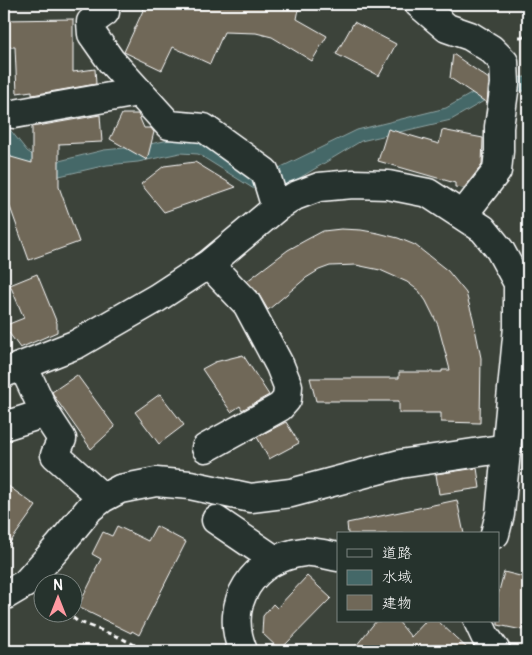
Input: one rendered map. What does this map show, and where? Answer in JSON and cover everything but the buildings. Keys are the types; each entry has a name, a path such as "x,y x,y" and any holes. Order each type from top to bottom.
{"street":[{"path":"419,4 447,28 470,36 491,49 504,62 505,84 499,127 500,151 497,171 463,215"},
{"path":"106,12 91,22 92,34 111,61 169,125 204,128 265,172 276,208"},
{"path":"14,114 138,92"},
{"path":"103,498 55,456 62,440 14,369 77,344 157,298 209,264 276,208 295,196 319,187 353,184 388,185 428,193 483,229 500,250 518,283 523,327 519,413 507,448 500,514 496,532"},
{"path":"206,448 280,407 287,399 288,386 280,366 247,304 209,264"},
{"path":"4,426 45,413"},
{"path":"4,596 26,583 90,508 120,488 156,482 190,485 251,498 291,493 400,464 507,448"},
{"path":"216,520 275,560"},
{"path":"243,651 237,630 242,596 246,585 255,575 281,557 306,552 337,557"},
{"path":"478,622 485,636 496,651"}],"path":[{"path":"80,622 121,638 146,651"}],"water":[{"path":"528,77 528,91 501,91 451,120 361,141 278,191 262,194 198,154 180,153 138,162 107,165 55,177 16,163 4,146 4,122 27,151 37,158 55,162 104,150 135,147 179,138 203,139 275,170 357,130 446,108 499,78"}]}
